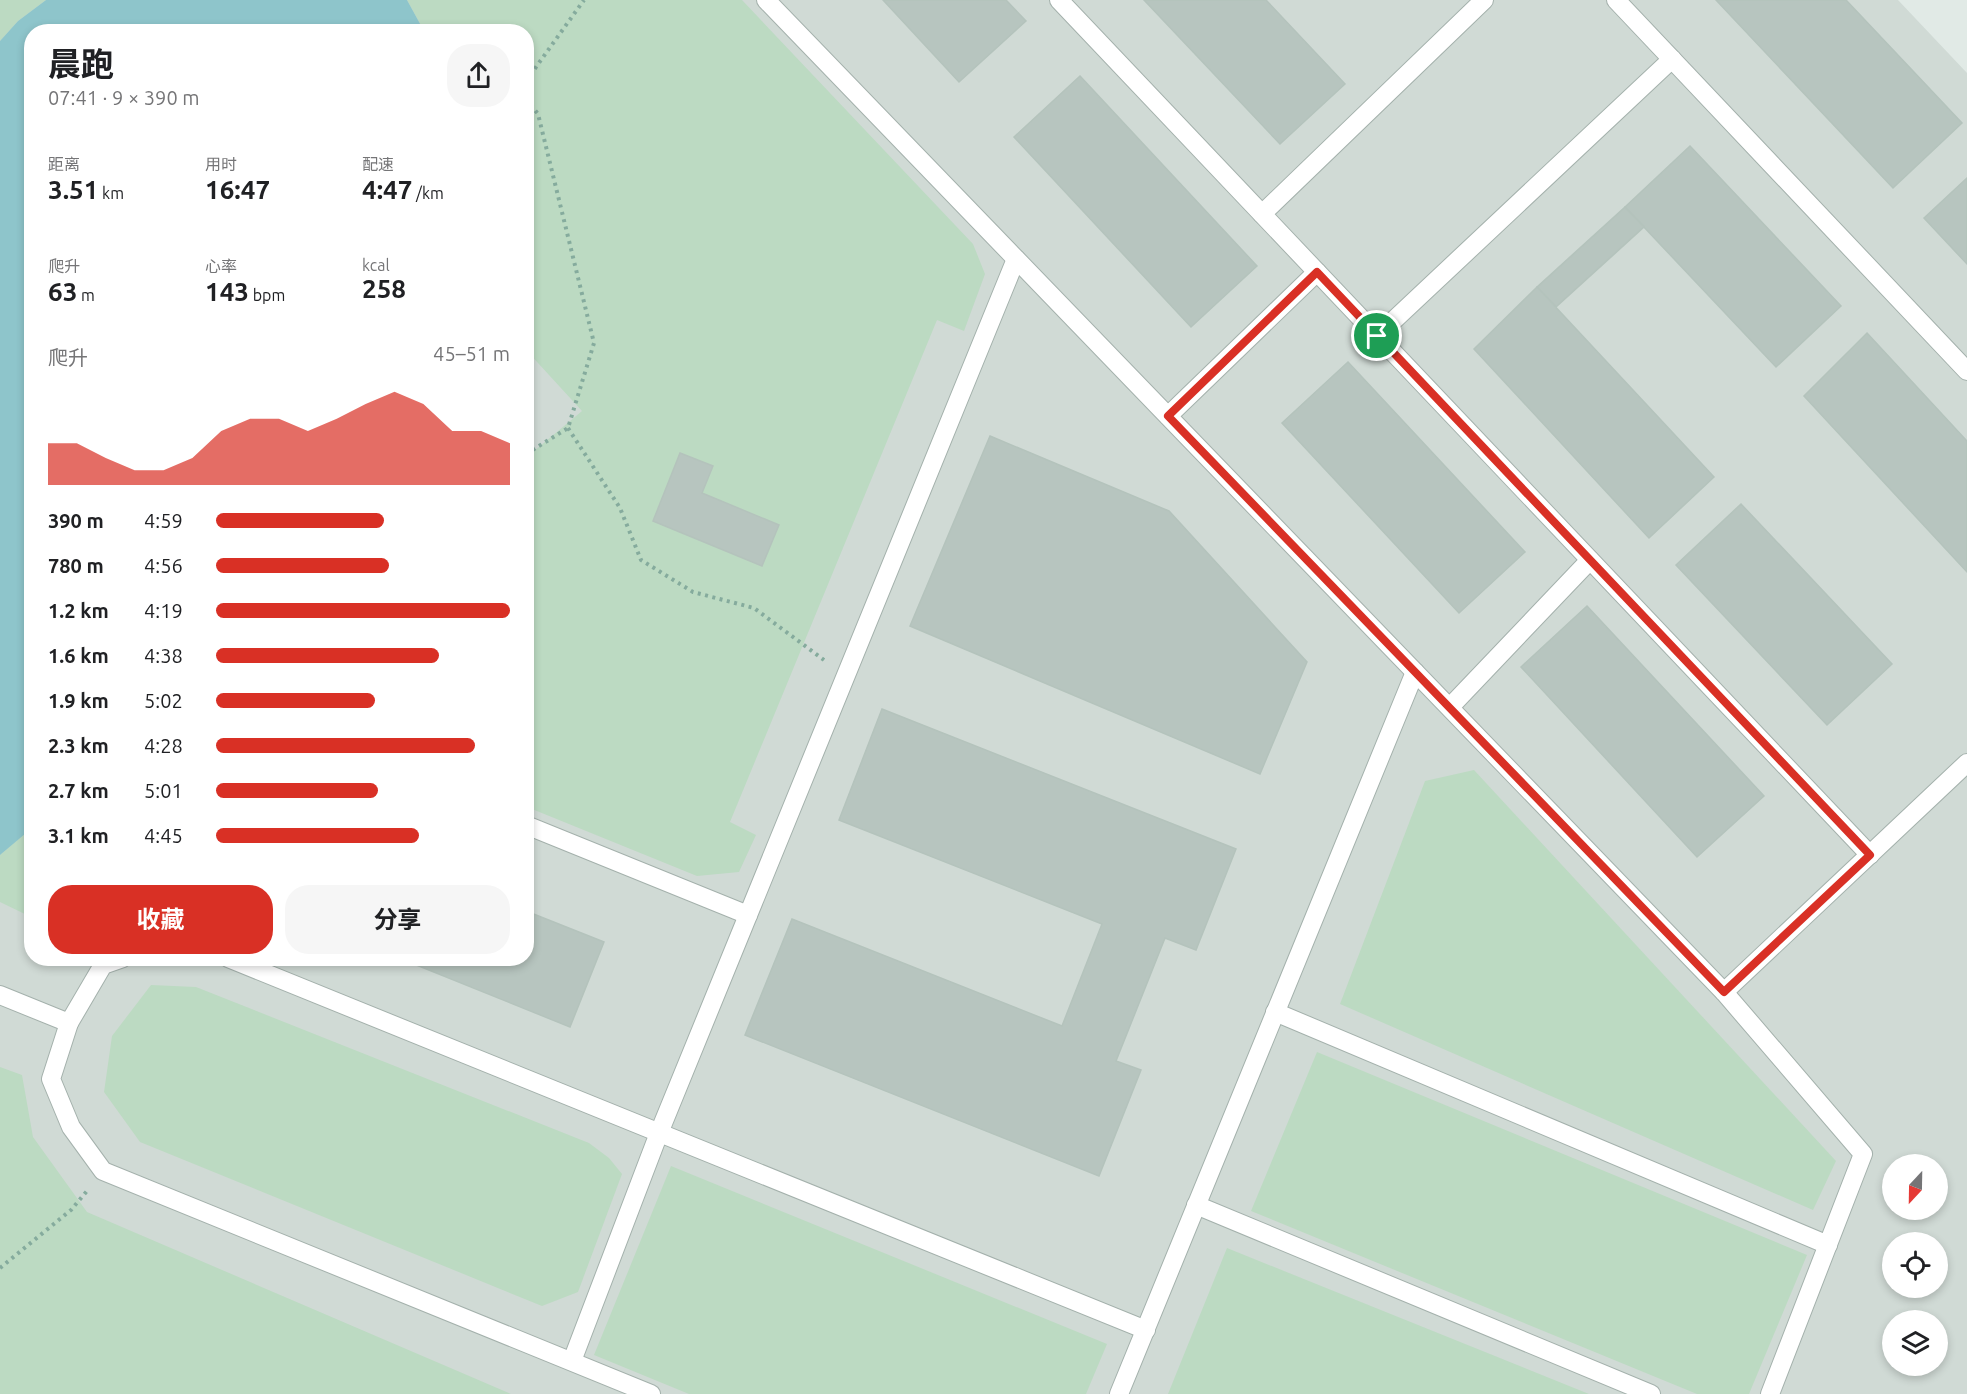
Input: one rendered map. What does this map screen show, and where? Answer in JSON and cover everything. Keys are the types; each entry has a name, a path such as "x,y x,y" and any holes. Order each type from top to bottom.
{"lane":[{"path":"766,0 1724,992 1863,1154 1770,1394"},
{"path":"1059,0 1870,855"},
{"path":"1262,214 1485,0"},
{"path":"1616,0 1967,371"},
{"path":"1377,336 1672,59"},
{"path":"572,1361 659,1133 1016,259"},
{"path":"1168,416 1317,272"},
{"path":"1450,707 1590,560"},
{"path":"1119,1394 1415,672"},
{"path":"1724,992 1967,763"},
{"path":"534,828 748,915"},
{"path":"102,966 69,1023 51,1079 71,1127 103,1171 651,1394"},
{"path":"248,966 1146,1330"},
{"path":"0,995 69,1023"},
{"path":"1275,1012 1828,1245"},
{"path":"1196,1205 1651,1394"}],"path":[{"path":"534,70 584,0"},
{"path":"534,109 538,114 594,343 568,428 534,449"},
{"path":"568,428 620,508 641,560 693,592 754,608 846,676"},
{"path":"0,1268 71,1210 103,1171"}],"shaded area":[{"path":"0,0 1898,0 1967,73 1967,1394 0,1394"}],"green space":[{"path":"0,0 46,0 18,21 0,41"},
{"path":"407,0 742,0 973,244 985,274 964,331 937,320 730,822 756,835 739,872 697,876 534,810 534,451 582,411 534,359 534,24 420,24"},
{"path":"1474,770 1836,1161 1813,1210 1340,1004 1425,781"},
{"path":"24,834 24,914 0,902 0,855"},
{"path":"151,985 196,987 589,1143 609,1158 622,1174 578,1292 542,1306 140,1142 104,1092 112,1036"},
{"path":"1317,1052 1807,1255 1749,1394 1697,1394 1251,1211"},
{"path":"0,1067 22,1075 33,1137 87,1212 511,1394 0,1394"},
{"path":"671,1166 1107,1344 1086,1394 689,1394 594,1355"},
{"path":"1227,1248 1589,1394 1168,1394"}],"water":[{"path":"46,0 407,0 420,24 24,24 24,835 0,855 0,41 18,21"}],"building":[{"path":"883,0 1006,0 1026,21 959,82"},
{"path":"1144,0 1266,0 1345,84 1280,144"},
{"path":"1716,0 1846,0 1962,123 1893,188"},
{"path":"1080,76 1257,266 1191,327 1014,137"},
{"path":"1690,146 1841,306 1776,367 1625,207"},
{"path":"1967,178 1967,264 1924,218"},
{"path":"1625,207 1644,227 1556,307 1537,287"},
{"path":"1537,287 1714,477 1649,538 1474,349"},
{"path":"1867,333 1967,441 1967,572 1804,396"},
{"path":"1348,362 1525,552 1459,613 1282,423"},
{"path":"990,436 1169,511 1307,662 1260,774 910,626"},
{"path":"680,453 713,466 702,493 779,525 762,566 653,521"},
{"path":"1741,504 1892,664 1827,725 1676,565"},
{"path":"1587,606 1764,796 1697,857 1521,667"},
{"path":"882,709 1236,849 1196,950 1165,938 1116,1061 1141,1070 1099,1176 745,1035 792,919 1062,1026 1102,924 839,820"},
{"path":"534,914 604,942 570,1027 419,966 534,966"}],"route":[{"path":"1317,272 1377,336 1870,855 1724,992 1168,416 1317,272"}]}
